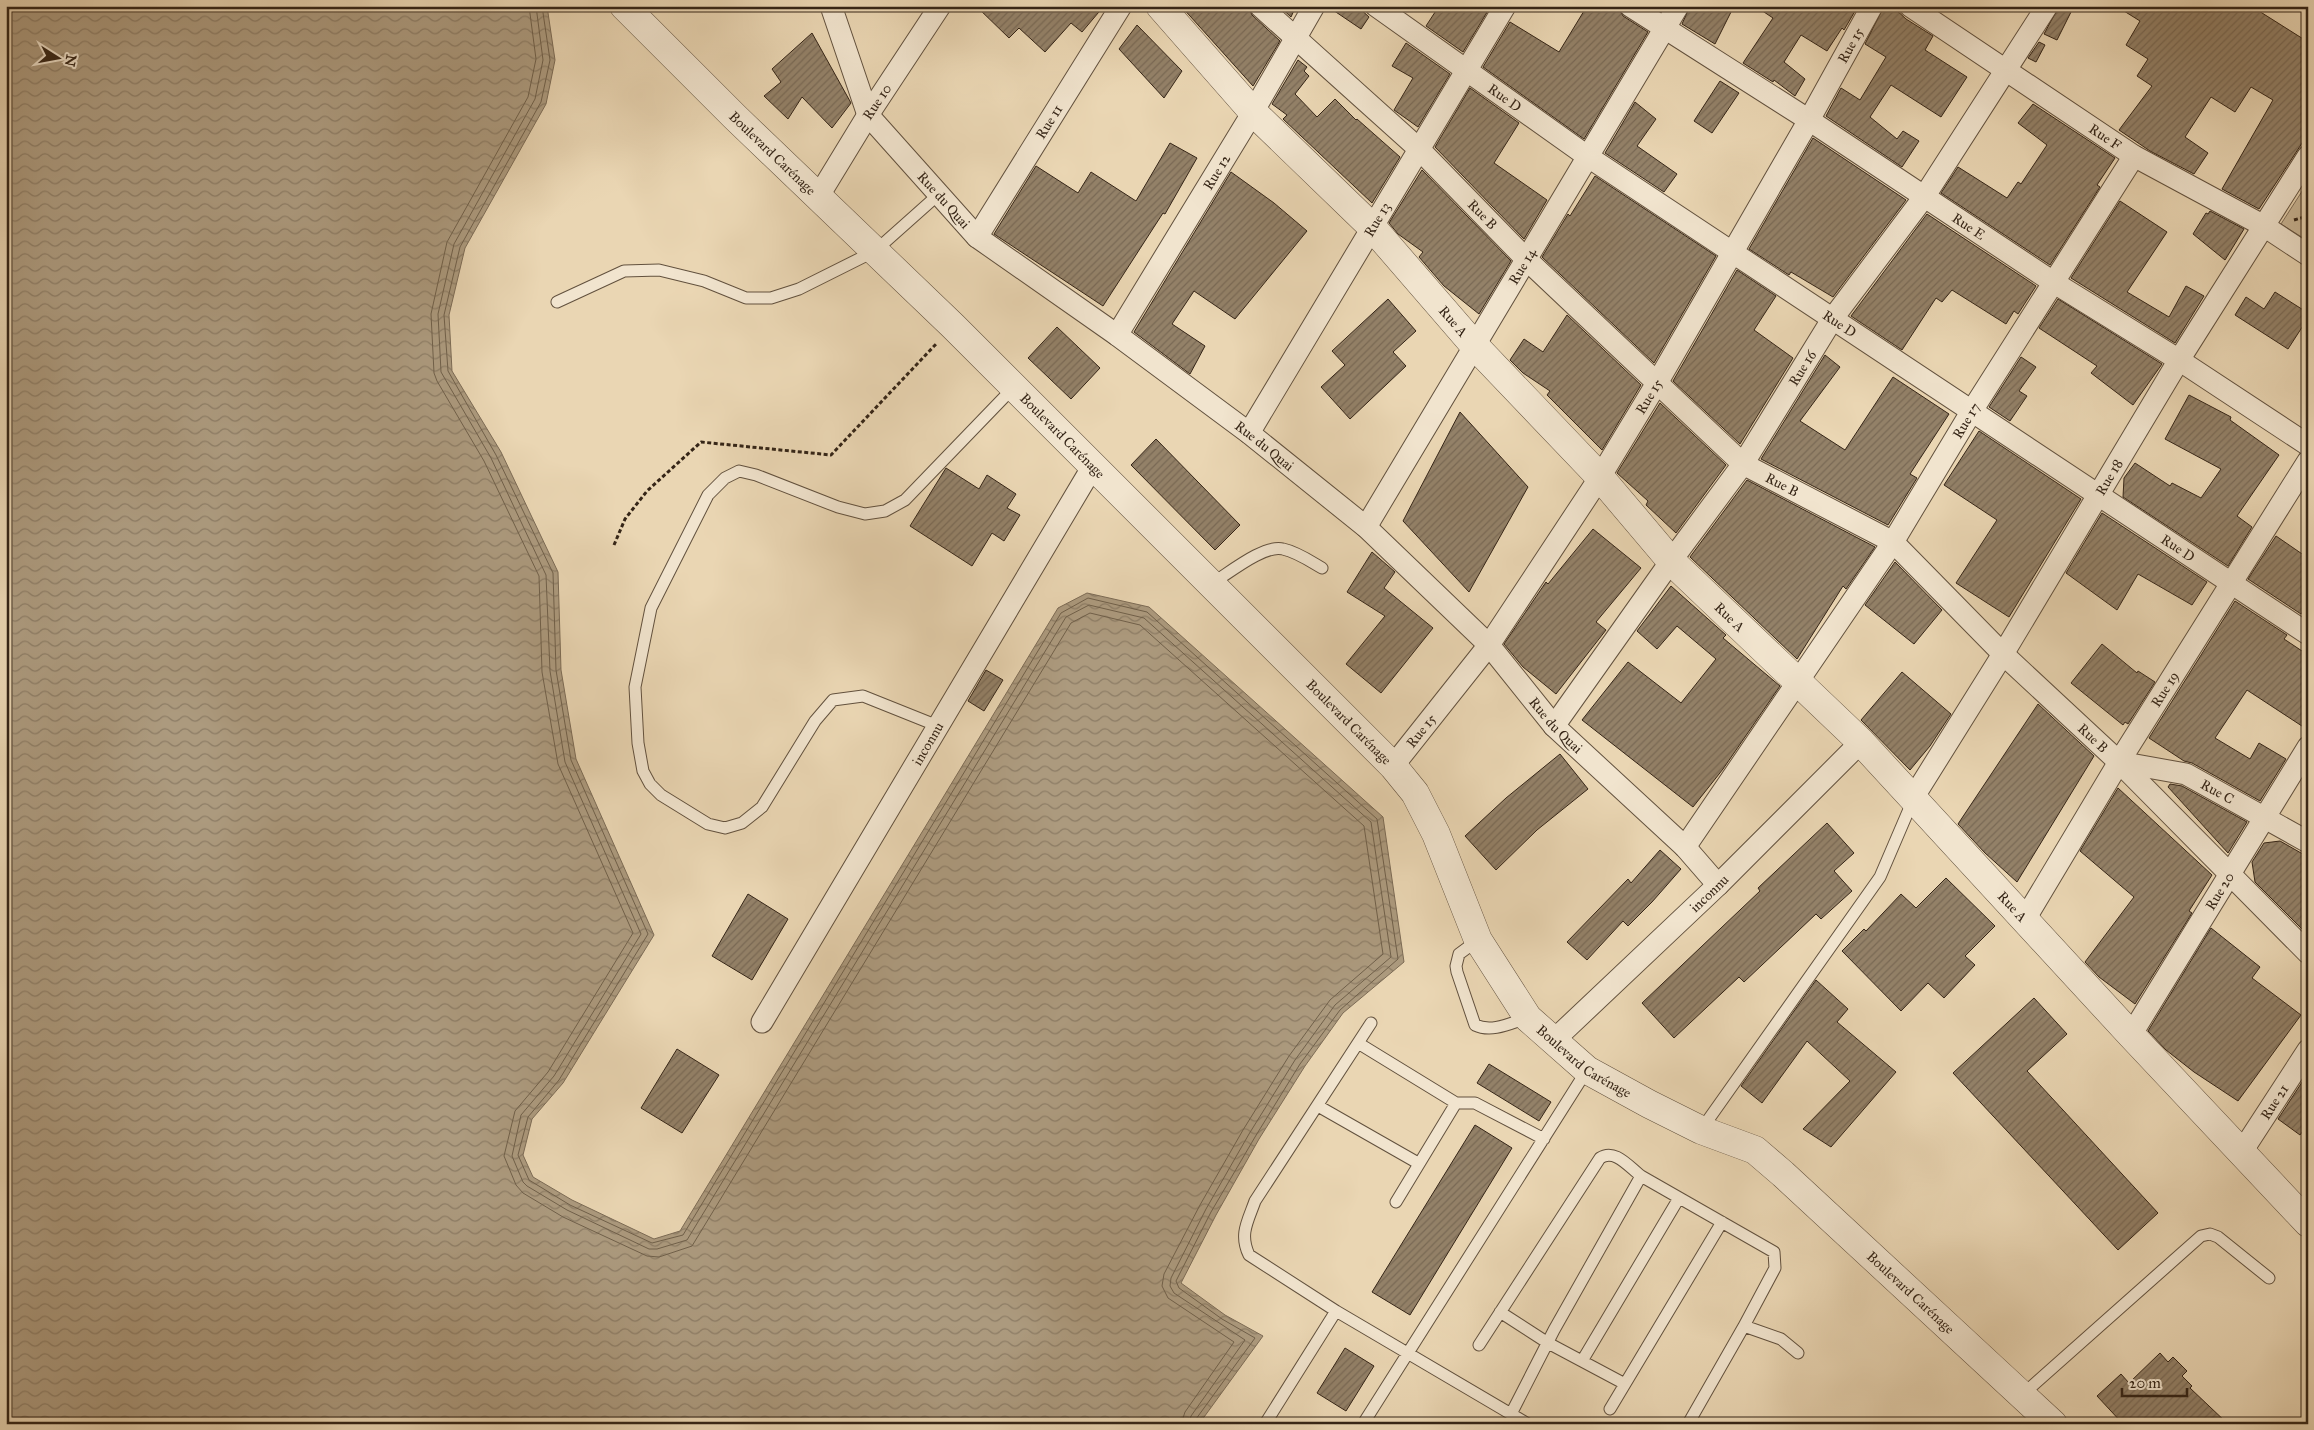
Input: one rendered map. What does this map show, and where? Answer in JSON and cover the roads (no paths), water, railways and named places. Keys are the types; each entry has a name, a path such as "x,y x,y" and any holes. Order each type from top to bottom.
{"street":[{"name":"Boulevard Carénage","path":"624,6 818,197 953,326 1393,766 1415,793 1436,834 1478,940 1528,1018 1588,1070 1701,1130 1755,1150 1784,1174 2053,1424"},
{"name":"Rue du Quai","path":"831,6 868,114 977,237 1117,336 1249,433 1366,526 1489,645 1554,726 1685,846 1718,885"},
{"name":"Rue 10","path":"818,197 868,114 940,6"},
{"name":"Rue 11","path":"977,237 1122,6"},
{"name":"Rue A","path":"1160,6 1253,112 1372,227 1474,345 1600,477 1671,561 1861,742 2131,1035 2308,1223"},
{"name":"Rue B","path":"1260,6 1419,149 1526,259 1743,464 1893,542 2004,654 2119,762 2308,953"},
{"name":"Rue 12","path":"1117,336 1253,112 1314,6"},
{"name":"Rue D","path":"1376,6 1587,156 1972,410 2098,496 2233,582 2308,634"},
{"name":"Rue 13","path":"1249,433 1505,6"},
{"name":"Rue E","path":"1630,6 1809,120 2053,282 2179,360 2308,445"},
{"name":"Rue 14","path":"1366,526 1678,6"},
{"name":"Rue 15","path":"1393,766 1489,645 1600,477 1733,252 1872,6"},
{"name":"Rue F","path":"1910,6 2134,156 2264,226 2308,255"},
{"name":"Rue 16","path":"1554,726 1671,561 1743,464 1833,318 1924,197 2047,6"},
{"name":"Rue 17","path":"1798,683 1893,542 1972,410 2134,156"},
{"name":"Rue 18","path":"1913,798 2004,654 2179,360 2308,156"},
{"name":"Rue 19","path":"2025,920 2119,762 2308,461"},
{"name":"inconnu","path":"762,1022 1093,466"},
{"path":"1685,846 1798,683"},
{"name":"inconnu","path":"1553,1041 1718,885 1861,742"},
{"name":"Rue 20","path":"2131,1035 2308,747"},
{"name":"Rue C","path":"2119,762 2186,774 2308,842"},
{"name":"Rue 21","path":"2241,1153 2308,1050"}],"lane":[{"path":"557,302 624,271 659,270 704,281 746,298 771,298 800,289 874,251 938,194"},
{"path":"938,726 863,696 833,700 814,721 762,808 742,823 726,828 708,824 661,795 650,784 643,771 638,743 635,687 652,608 675,558 708,495 724,478 738,471 756,475 838,507 865,514 885,510 904,500 1014,387"},
{"path":"1211,584 1265,550 1281,548 1294,552 1322,568"},
{"path":"1701,1130 1880,877 1913,798"},
{"path":"1478,940 1458,954 1456,966 1475,1025 1492,1029 1528,1018"},
{"path":"1371,1023 1255,1201 1244,1230 1244,1243 1249,1255 1336,1311 1528,1424"},
{"path":"1358,1043 1456,1103 1475,1103 1544,1139"},
{"path":"1363,1424 1588,1070"},
{"path":"1396,1202 1456,1103"},
{"path":"1318,1106 1418,1163"},
{"path":"1479,1345 1600,1158 1606,1154 1613,1154 1641,1176 1770,1249 1775,1256 1775,1268 1688,1424"},
{"path":"1511,1414 1548,1343 1641,1176"},
{"path":"1582,1361 1679,1198"},
{"path":"1610,1410 1722,1222"},
{"path":"2022,1395 2201,1236 2210,1234 2218,1237 2269,1278"},
{"path":"1265,1424 1336,1311"},
{"path":"1500,1312 1548,1343 1625,1384"},
{"path":"1744,1326 1781,1339 1798,1353"}],"water":[{"path":"6,6 547,6 555,60 546,104 465,248 449,315 452,371 501,452 558,572 561,670 576,759 654,935 563,1083 532,1119 523,1155 533,1177 572,1200 654,1239 680,1231 1058,608 1087,593 1149,607 1383,817 1404,962 1343,1013 1305,1066 1259,1139 1216,1215 1181,1283 1225,1315 1263,1336 1199,1424 6,1424"}]}
